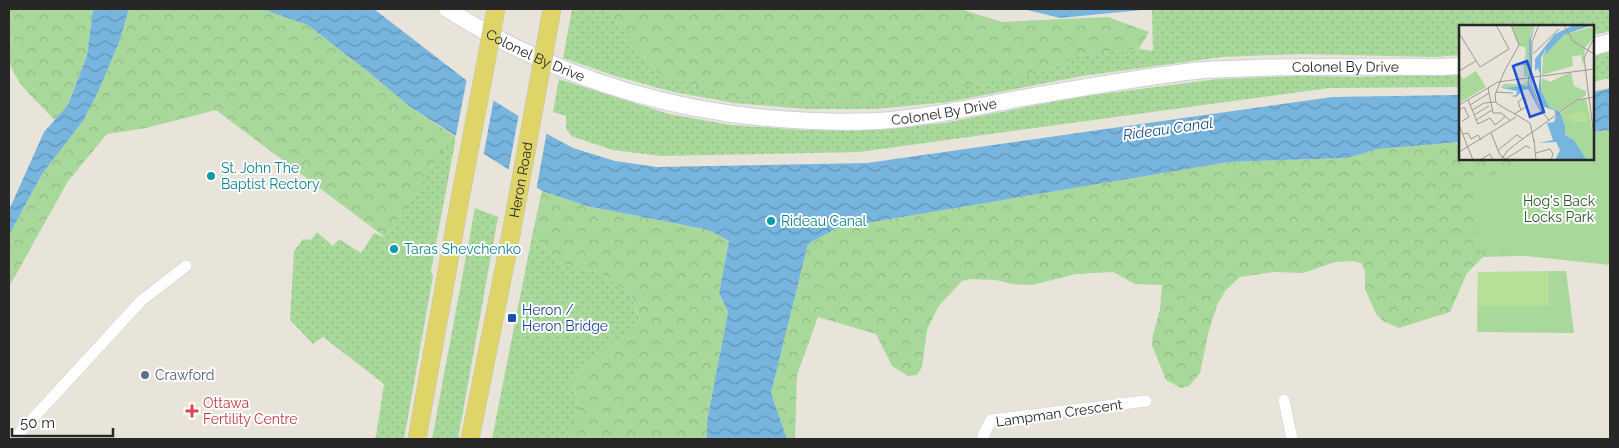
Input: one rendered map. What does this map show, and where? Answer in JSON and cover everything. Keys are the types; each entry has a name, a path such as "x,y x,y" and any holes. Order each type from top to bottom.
{"main road":[{"name":"Colonel By Drive","path":"447,9 506,43 559,68 592,81 659,101 694,109 754,118 836,123 889,120 930,115 1066,90 1196,71 1300,66 1459,66"},
{"path":"417,439 496,9"},
{"name":"Heron Road","path":"470,439 511,234 552,9"},
{"path":"1594,47 1610,42"}],"street":[{"path":"14,439 141,301 186,266"},
{"path":"1284,400 1292,439"},
{"name":"Lampman Crescent","path":"983,439 991,420 1146,401"}],"green space":[{"path":"9,9 93,9 87,55 68,105 55,120 28,93 12,70 9,61"},
{"path":"129,9 262,9 308,25 409,106 453,135 386,238 216,110 146,128 107,134 68,181 9,287 9,235 42,174 83,121 98,92 120,40"},
{"path":"572,9 605,9 661,77 1035,75 1086,53 1139,49 1153,51 1152,9 1610,9 1610,31 1594,35 1594,25 1459,25 1459,55 1435,57 1300,54 1222,57 1082,76 948,102 875,109 808,109 735,103 673,92 615,76 563,58"},
{"path":"605,9 960,9 1002,22 1108,17 1149,32 1139,49 1086,53 1035,75 859,104 730,96 661,77"},
{"path":"1610,51 1610,78 1594,82 1594,55"},
{"path":"1459,73 1459,87 1329,88 859,152 660,156 613,150 571,136 566,128 566,116 553,112 559,79 669,114 731,125 804,130 871,130 944,123 1078,97 1218,79 1296,76 1360,77"},
{"path":"1609,130 1610,146 1554,255 1483,257 1467,273 1450,312 1399,328 1383,321 1376,314 1365,289 1365,271 1361,263 1352,261 1335,262 1303,273 1274,272 1240,277 1226,290 1217,305 1209,330 1200,373 1189,386 1181,388 1166,380 1152,345 1160,309 1162,285 1135,284 1113,272 1076,274 1032,285 971,279 962,281 938,307 927,330 922,367 917,375 908,376 892,366 876,334 818,317 797,375 795,439 787,439 771,393 808,244 837,228 1229,162 1347,158 1378,149 1459,142 1459,160 1594,160 1594,132"},
{"name":"Hog's Back Locks Park","path":"1610,130 1610,265 1480,251 1473,182 1531,160 1594,160 1594,136"},
{"path":"452,135 456,137 431,271 433,276 404,439 373,439 376,436 384,384 323,337 313,344 290,320 294,251 303,239 311,240 317,232 333,246 339,239 361,253 374,233 386,238"},
{"path":"542,191 587,206 709,230 729,241 719,293 728,312 707,421 707,439 567,439 580,412 572,379 640,319 630,293 597,272 562,264 532,236"},
{"path":"475,208 498,217 458,439 432,439"},
{"path":"532,236 562,264 597,272 630,293 640,320 572,379 580,412 569,439 492,439"},
{"path":"1566,271 1574,333 1477,332 1478,272"},
{"path":"1478,272 1549,272 1549,306 1477,306"}],"water":[{"path":"93,9 129,9 120,40 98,92 83,121 42,174 9,235 9,210 44,132 68,105 87,55"},
{"name":"Rideau Canal","path":"262,9 374,9 488,97 549,135 573,148 615,161 657,167 867,163 1332,97 1459,95 1459,142 1378,149 1347,158 1229,162 837,228 808,244 771,393 787,439 707,439 707,421 728,312 719,293 729,241 709,230 587,206 542,191 409,106 308,25"},
{"path":"1023,9 1152,9 1060,18"},
{"path":"1610,88 1610,130 1594,132 1594,92"}],"pier":[{"path":"467,78 494,98 483,158 455,140"},
{"path":"519,113 547,131 536,191 508,173"}],"place":[{"name":"St. John The Baptist Rectory","path":"211,176"},
{"name":"Rideau Canal","path":"771,221"},
{"name":"Taras Shevchenko","path":"394,249"},
{"name":"Heron / Heron Bridge","path":"512,318"},
{"name":"Crawford","path":"145,375"},
{"name":"Ottawa Fertility Centre","path":"192,411"}]}
